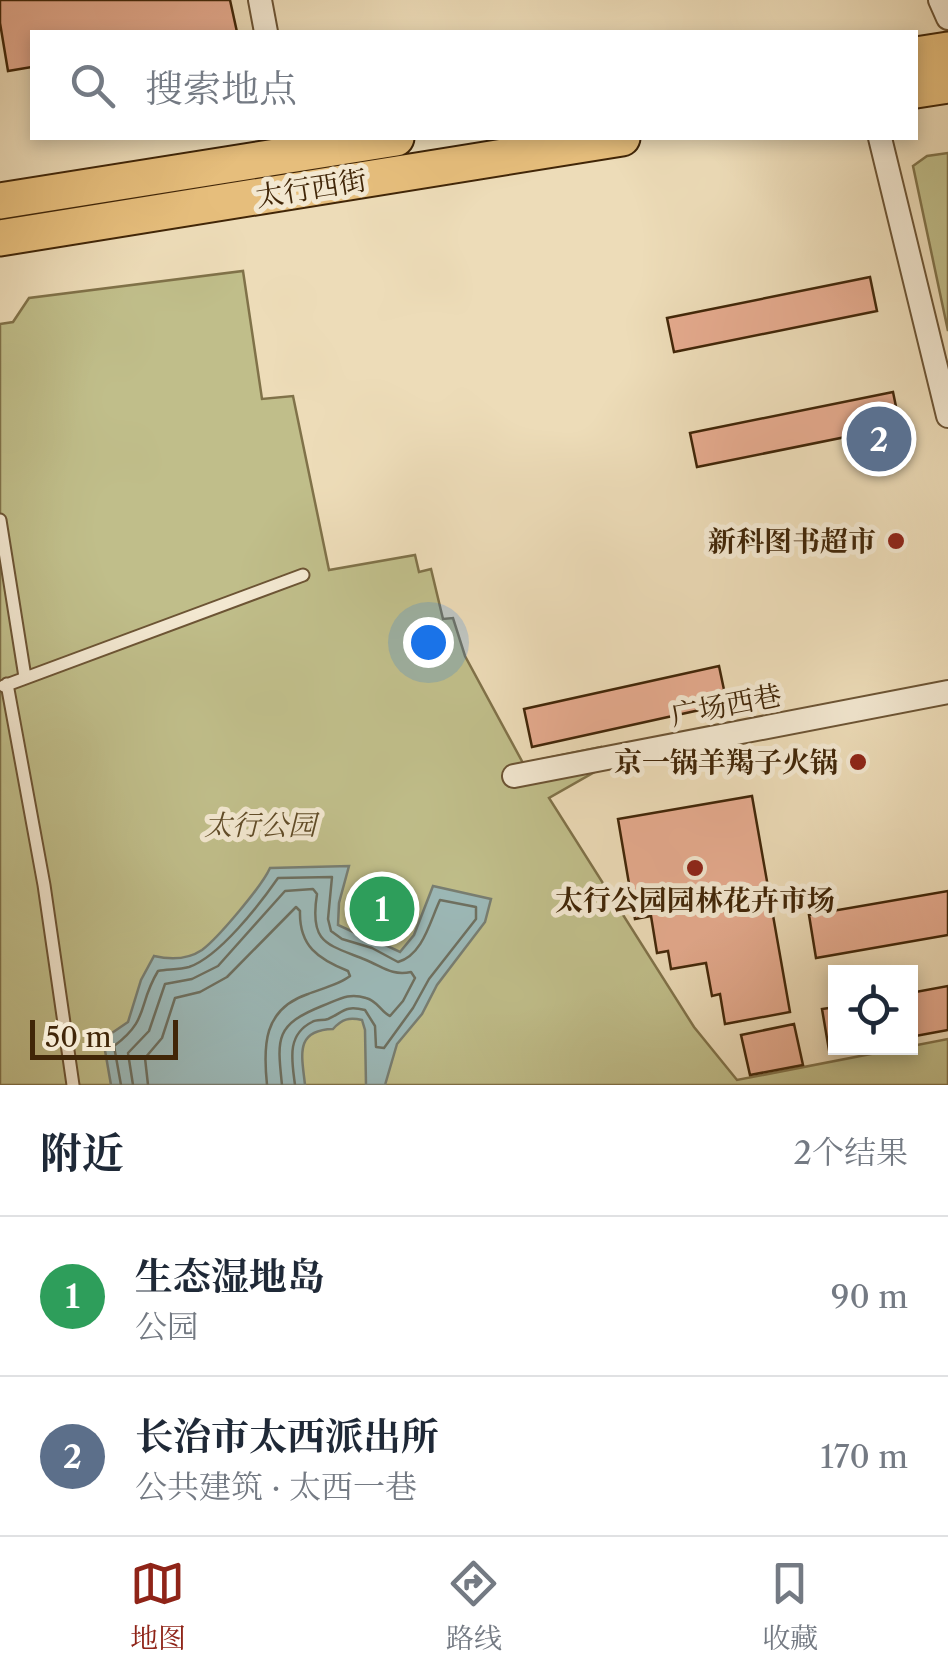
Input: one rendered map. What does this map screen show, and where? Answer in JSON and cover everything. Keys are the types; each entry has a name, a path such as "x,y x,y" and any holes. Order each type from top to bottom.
{"main road":[{"path":"918,55 948,50"},
{"path":"918,90 948,85"},
{"name":"太行西街","path":"0,201 286,146 368,140"},
{"name":"太行西街","path":"0,238 610,140"}],"street":[{"path":"260,0 266,30"},
{"path":"940,0 948,18"},
{"path":"880,140 948,416"},
{"name":"广场西巷","path":"514,776 948,692"}],"lane":[{"path":"0,520 25,677"},
{"path":"73,1085 44,886 3,686 302,575"}],"green space":[{"path":"948,153 948,331 913,166 927,156"},
{"name":"太行公园","path":"243,271 262,399 293,396 329,570 415,555 419,572 431,569 443,619 453,618 465,656 523,763 601,747 605,766 549,798 694,1027 737,1080 866,1055 918,1055 918,1045 948,1039 948,1085 0,1085 0,324 13,322 29,298"}],"water":[{"path":"349,866 339,903 338,925 366,938 378,936 383,944 400,952 414,935 433,886 491,899 485,922 397,1044 385,1085 366,1085 365,1030 362,1020 353,1019 312,1034 306,1040 302,1055 305,1085 111,1085 103,1039 128,1022 141,980 154,956 179,958 202,950 239,911 270,868"}],"building":[{"path":"0,0 230,0 237,30 30,30 30,67 8,71"},
{"path":"870,277 877,311 674,352 667,318"},
{"path":"893,392 900,426 697,467 690,433"},
{"path":"719,666 727,704 532,747 524,709"},
{"name":"太行公园园林花卉市场","path":"752,796 790,1012 725,1024 720,994 712,996 706,963 671,969 668,951 657,953 651,916 635,919 618,819"},
{"path":"948,891 948,935 816,958 809,915"},
{"path":"948,986 948,1030 918,1036 918,992"},
{"path":"828,1008 828,1044 822,1009"},
{"path":"794,1024 803,1065 750,1075 741,1035"}],"place":[{"name":"长治市太西派出所","path":"879,439"},
{"name":"新科图书超市","path":"896,541"},
{"name":"京一锅羊羯子火锅","path":"858,762"},
{"name":"太行公园园林花卉市场","path":"695,868"},
{"name":"生态湿地岛","path":"382,909"}]}
